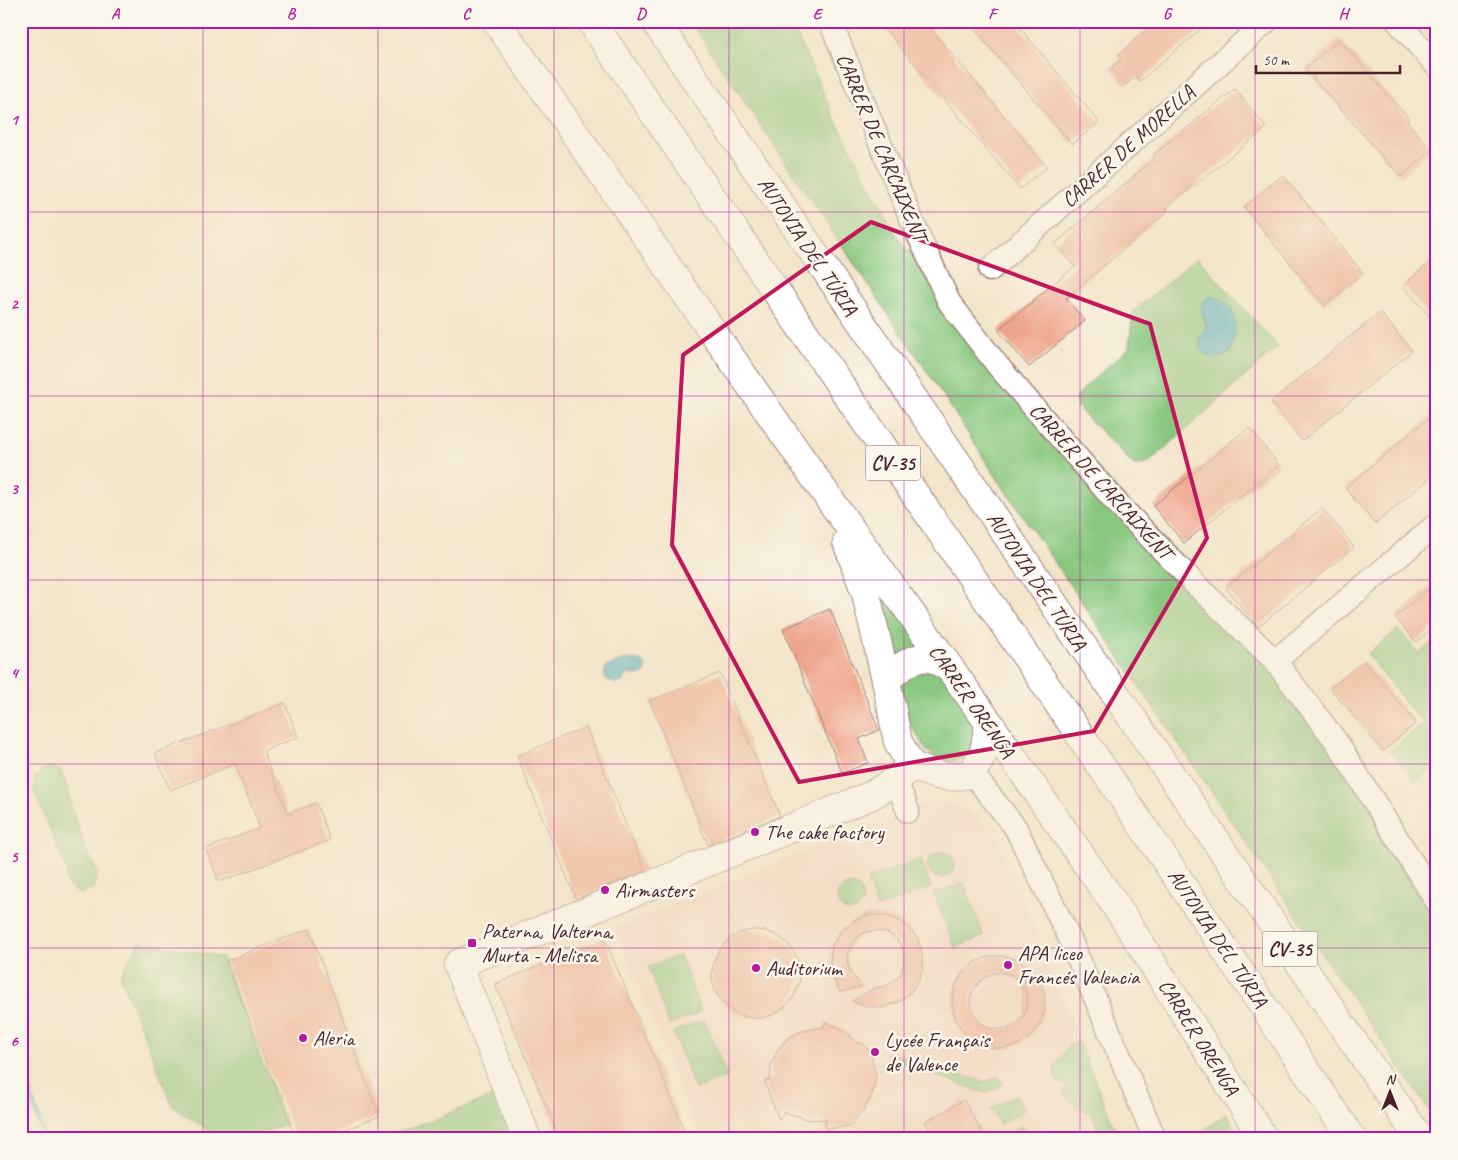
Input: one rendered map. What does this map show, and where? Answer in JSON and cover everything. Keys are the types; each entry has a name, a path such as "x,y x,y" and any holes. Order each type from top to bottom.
{"main road":[{"path":"496,21 835,507 866,594 886,680 904,773"},
{"name":"AUTOVIA DEL TÚRIA","path":"591,21 1160,852 1352,1139"},
{"name":"AUTOVIA DEL TÚRIA","path":"655,21 1420,1139"},
{"name":"CARRER ORENGA","path":"835,507 1120,912 1257,1134"},
{"path":"886,680 899,667 917,658 933,658 949,668"},
{"path":"527,1139 458,964 872,795 904,773 930,774 953,778 972,773 984,752 989,724"}],"street":[{"name":"CARRER DE MORELLA","path":"990,270 1266,21"},
{"path":"1397,21 1437,66"},
{"name":"CARRER DE CARCAIXENT","path":"839,26 912,221 949,302 998,366 1115,501 1275,661 1336,741 1437,902"},
{"path":"1275,661 1437,524"},
{"path":"904,773 908,811"},
{"name":"CARRER ORENGA","path":"972,773 1015,827 1070,940 1155,1139"}],"highlighted area":[{"path":"871,222 1150,324 1207,538 1094,731 799,782 672,545 683,355"}],"shaded area":[{"name":"Lycée Français de Valence","path":"943,802 970,811 995,833 1120,1139 701,1139 614,928 925,804"}],"green space":[{"path":"690,21 791,21 833,115 897,236 971,334 1270,653 1437,900 1437,1122 993,472"},
{"path":"1197,257 1278,347 1147,464 1134,465 1077,407 1077,396 1129,348 1133,312"},
{"path":"860,556 922,646 895,659"},
{"path":"1398,629 1419,653 1437,638 1437,763 1416,782 1390,751 1422,723 1367,654"},
{"path":"938,669 975,721 977,736 969,752 963,758 948,762 941,760 926,750 895,698 900,675"},
{"path":"48,767 61,771 85,847 97,872 95,887 79,894 67,884 66,868 34,791 35,777"},
{"path":"941,852 950,856 954,865 950,874 941,878 932,874 928,865 932,856"},
{"path":"921,859 931,888 877,908 867,879"},
{"path":"964,883 984,936 955,948 934,894"},
{"path":"850,885 859,889 863,898 859,907 850,911 841,907 837,898 841,889"},
{"path":"140,942 222,957 286,1124 245,1139 222,1139 173,1107 120,976"},
{"path":"680,955 701,1012 669,1025 648,967"},
{"path":"705,1020 727,1077 695,1089 673,1032"},
{"path":"1079,1043 1119,1139 1096,1139 1097,1129 1092,1116 1085,1110 1079,1109 1063,1093 1068,1083 1060,1084 1055,1077 1054,1068 1069,1045"},
{"path":"887,1052 984,1082 999,1077 1003,1085 985,1093 887,1058"},
{"path":"507,1091 525,1139 382,1139"},
{"path":"1016,1095 1024,1110 999,1124 991,1108"},
{"path":"1227,1113 1232,1125 1233,1139 1191,1139"},
{"path":"1021,1126 1025,1128 1030,1139 1009,1139 1007,1135"}],"water":[{"path":"1209,296 1219,299 1226,304 1234,317 1233,343 1230,352 1217,357 1207,355 1199,347 1200,339 1206,327 1201,307"},
{"path":"626,659 644,663 646,665 646,672 639,676 628,674 622,682 617,684 607,680 604,675 606,667"}],"building":[{"path":"894,21 924,21 1047,167 1020,189 885,29"},
{"path":"968,21 1014,21 1099,122 1072,144"},
{"path":"1156,21 1210,21 1140,81 1136,76 1126,85 1111,68 1121,59 1118,55"},
{"path":"1339,39 1409,119 1407,121 1432,150 1401,177 1305,69"},
{"path":"1235,89 1266,128 1166,208 1168,211 1066,298 1085,321 1029,367 998,330 1075,266 1055,244 1155,158 1153,155"},
{"path":"1283,175 1363,273 1324,305 1244,207"},
{"path":"1437,256 1437,324 1403,286"},
{"path":"1380,312 1412,351 1302,441 1271,402"},
{"path":"1437,411 1437,472 1375,524 1345,488"},
{"path":"1249,427 1279,465 1184,543 1153,506"},
{"path":"1322,508 1354,547 1258,627 1226,588"},
{"path":"1437,582 1437,624 1416,642 1395,617"},
{"path":"830,609 879,730 859,739 868,763 842,773 783,629"},
{"path":"1364,661 1416,723 1383,751 1330,688"},
{"path":"720,673 780,816 708,845 650,701"},
{"path":"285,703 298,737 263,751 288,814 316,803 330,840 219,882 206,849 260,828 235,764 170,790 155,753"},
{"path":"586,727 645,871 576,899 517,756"},
{"path":"868,915 883,915 897,919 909,928 918,939 922,953 923,968 918,982 909,994 898,1002 884,1007 867,1007 852,1001 874,988 886,986 901,973 904,954 901,945 888,933 870,931 862,934 854,940 850,948 847,956 848,965 852,974 862,986 841,992 832,976 830,961 832,945 841,931 853,921"},
{"name":"Aleria","path":"309,929 379,1116 321,1139 296,1139 226,961"},
{"name":"Auditorium","path":"747,930 765,930 781,937 793,949 800,965 800,983 793,999 781,1011 765,1018 747,1018 731,1011 719,999 712,983 712,965 719,949 731,937"},
{"path":"605,939 688,1139 560,1139 495,984"},
{"path":"991,956 1005,956 1019,960 1034,972 1040,980 1045,994 1045,1009 1040,1023 1032,1035 1020,1044 1006,1048 990,1048 975,1042 963,1032 955,1018 952,1002 955,986 963,972 975,962","holes":["993,973 1011,975 1024,987 1027,1005 1024,1015 1009,1028 990,1028 981,1024 975,1016 970,998 973,990 981,980"]},
{"path":"825,1022 842,1029 858,1043 864,1044 871,1054 876,1076 871,1096 863,1111 850,1126 825,1129 826,1119 810,1120 784,1112 779,1120 764,1081 770,1080 771,1065 777,1051 786,1040 799,1032 824,1027"},
{"path":"964,1100 986,1139 935,1139 925,1122"}],"waterway":[{"path":"21,1065 45,1139"}],"place":[{"name":"The cake factory","path":"755,832"},
{"name":"Airmasters","path":"605,890"},
{"name":"Paterna, Valterna, Murta - Melissa","path":"472,943"},
{"name":"APA liceo Francés Valencia","path":"1008,965"},
{"name":"Auditorium","path":"756,968"},
{"name":"Aleria","path":"303,1038"},
{"name":"Lycée Français de Valence","path":"875,1052"}]}
